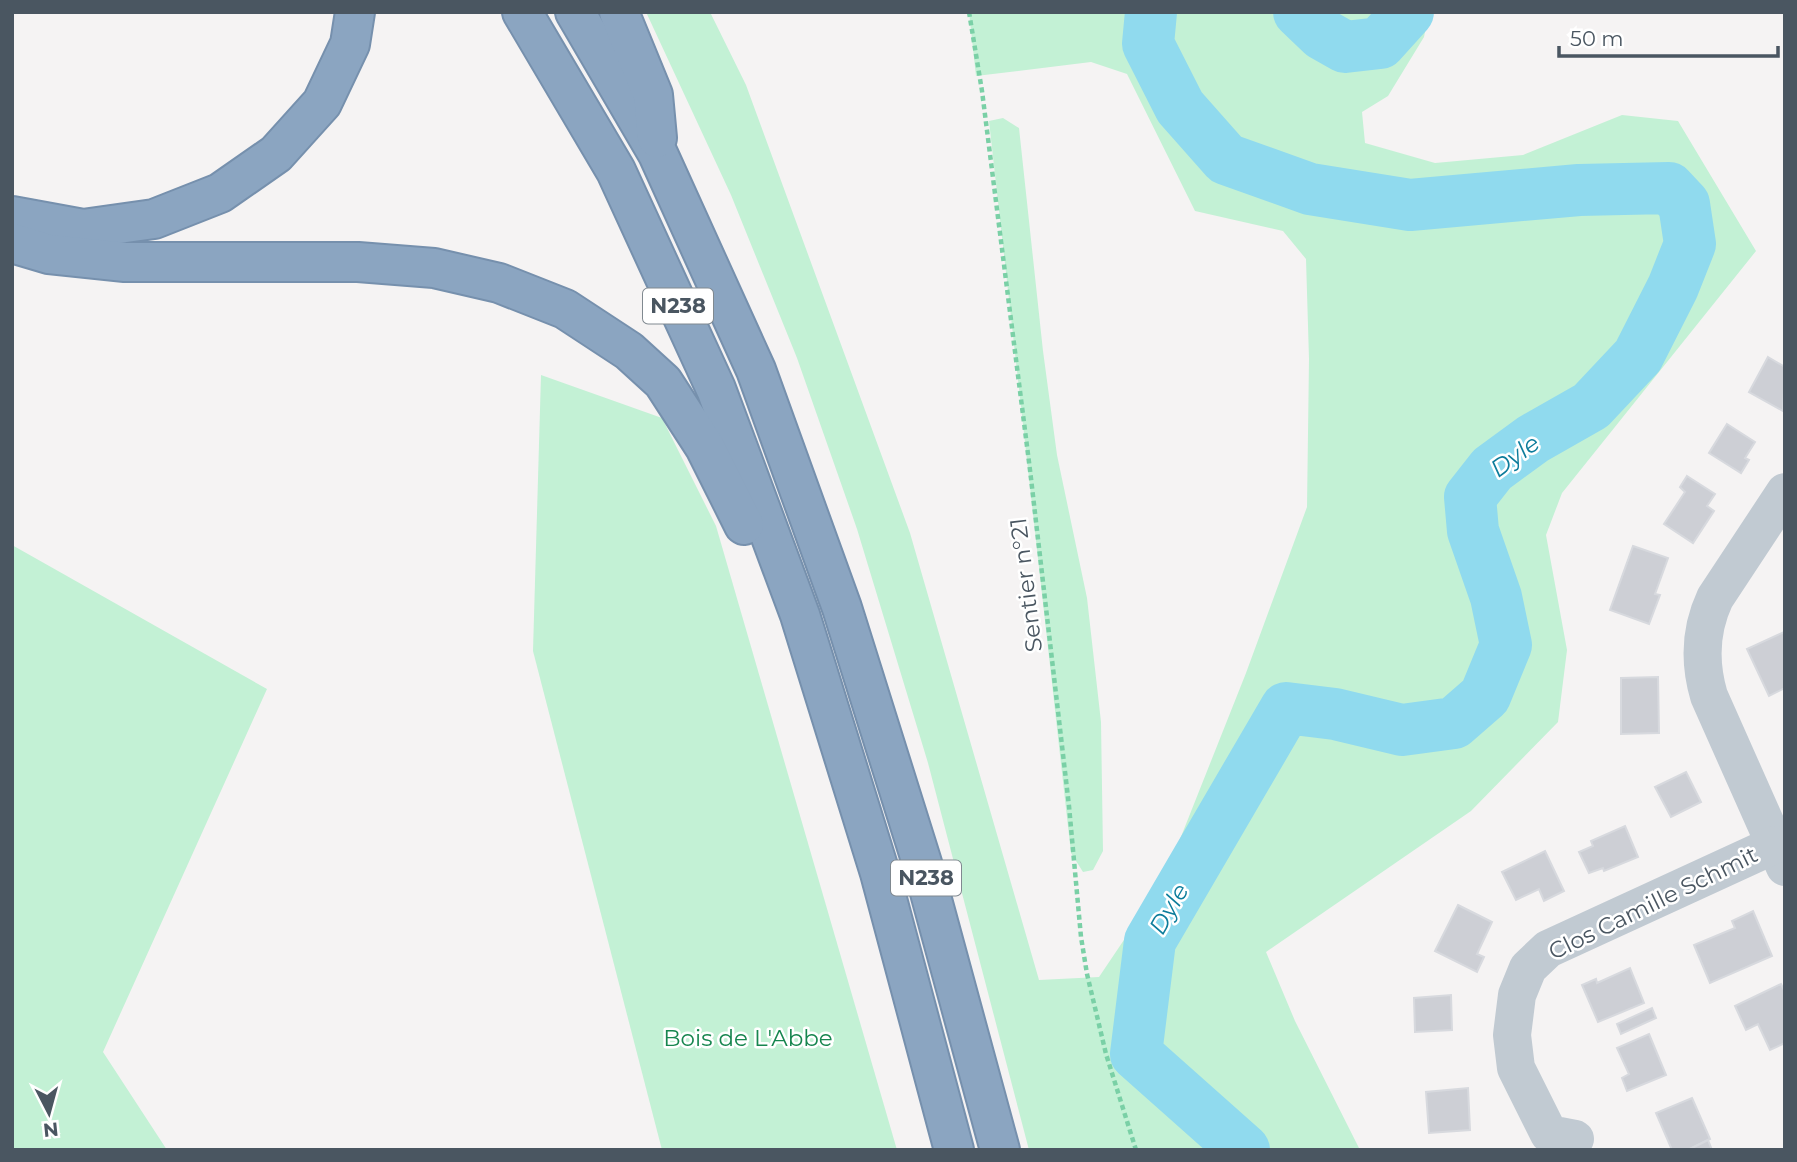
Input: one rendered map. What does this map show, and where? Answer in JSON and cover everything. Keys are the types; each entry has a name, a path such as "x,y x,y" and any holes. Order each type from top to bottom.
{"highway":[{"path":"12,216 83,229 154,219 220,193 276,154 322,103 350,44 355,12"},
{"name":"N238","path":"522,12 615,171 716,389 800,615 880,873 954,1150"},
{"name":"N238","path":"575,12 658,154 756,370 842,608 922,863 1000,1150"},
{"path":"619,12 653,95 658,154"},
{"path":"12,243 48,254 125,262 358,262 434,268 499,283 565,309 629,351 663,382 705,447 746,530 800,615"}],"street":[{"path":"1780,856 1709,696 1701,656 1707,616 1715,598 1785,492"},
{"name":"Clos Camille Schmit","path":"1575,1139 1549,1134 1517,1068 1512,1035 1517,995 1528,968 1548,949 1780,856"}],"path":[{"name":"Sentier n°21","path":"970,12 1030,470 1081,937 1087,974 1107,1054 1136,1150"}],"green space":[{"path":"646,12 710,12 746,85 910,533 1039,980 1099,977 1163,882 1246,673 1307,507 1309,359 1306,259 1283,231 1195,211 1127,74 1091,62 976,76 969,12 1429,12 1424,37 1388,96 1362,112 1365,143 1435,163 1523,155 1622,115 1678,121 1756,251 1562,493 1546,535 1567,650 1558,722 1471,811 1266,952 1295,1021 1360,1150 1029,1150 928,763 857,529 797,358 731,195"},
{"path":"1003,118 1019,128 1057,455 1087,598 1101,722 1103,851 1093,870 1083,872 1071,853 989,121"},
{"name":"Bois de L'Abbe","path":"541,375 662,418 716,526 897,1150 662,1150 533,651"},
{"path":"12,545 267,689 103,1052 167,1150 12,1150"}],"building":[{"path":"1768,357 1785,367 1783,411 1749,392"},
{"path":"1727,424 1755,442 1745,458 1749,460 1741,473 1709,453"},
{"path":"1687,476 1715,494 1707,506 1714,511 1693,543 1664,524 1685,492 1680,487"},
{"path":"1633,546 1668,558 1655,594 1660,595 1649,624 1610,610"},
{"path":"1784,632 1785,688 1769,696 1747,649"},
{"path":"1658,677 1659,733 1621,734 1621,678"},
{"path":"1686,772 1701,802 1671,817 1655,787"},
{"path":"1625,826 1638,857 1604,871 1603,868 1589,873 1579,852 1593,846 1591,841"},
{"path":"1545,851 1564,891 1544,901 1539,889 1516,900 1502,872"},
{"path":"1458,905 1492,922 1477,954 1484,957 1477,972 1435,951"},
{"path":"1753,911 1772,956 1710,983 1694,945 1735,928 1732,921"},
{"path":"1630,968 1644,1003 1598,1022 1582,985 1596,979 1597,983"},
{"path":"1781,984 1785,992 1785,1043 1770,1050 1758,1024 1746,1030 1735,1006"},
{"path":"1451,995 1452,1030 1415,1032 1414,998"},
{"path":"1652,1008 1656,1018 1621,1034 1617,1024"},
{"path":"1649,1034 1666,1075 1627,1091 1622,1078 1629,1074 1617,1048"},
{"path":"1468,1088 1470,1130 1429,1133 1426,1092"},
{"path":"1692,1098 1710,1139 1688,1150 1672,1150 1656,1113"},
{"path":"1708,1140 1712,1150 1688,1150"}],"waterway":[{"name":"Dyle","path":"1151,12 1148,44 1180,107 1226,159 1310,189 1410,205 1579,190 1669,188 1684,204 1690,244 1673,287 1638,356 1591,406 1533,439 1492,469 1470,497 1473,531 1496,597 1506,645 1485,696 1454,723 1402,730 1335,714 1286,708 1150,941 1136,1054 1244,1150"},
{"name":"Dyle","path":"1299,12 1322,34 1345,47 1380,43 1408,12"}]}
